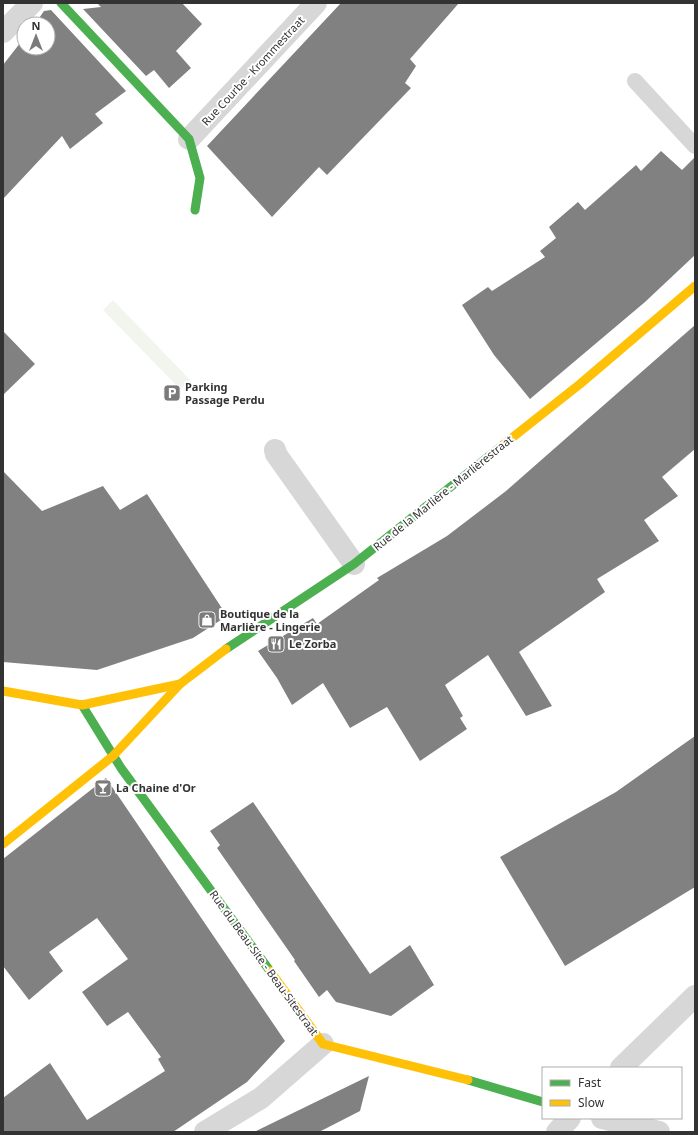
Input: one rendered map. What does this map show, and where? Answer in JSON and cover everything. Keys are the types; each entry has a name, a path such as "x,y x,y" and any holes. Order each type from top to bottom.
{"street":[{"path":"3,32 32,3"},
{"path":"60,3 189,139 200,178 195,210"},
{"name":"Rue Courbe - Krommestraat","path":"189,139 316,3"},
{"name":"Rue de la Marlière - Marlièrestraat","path":"3,844 113,756 180,684 222,652 354,564 574,389 695,286"},
{"path":"275,450 276,454 354,564"},
{"name":"Rue de la Marlière - Marlièrestraat","path":"3,692 8,691 82,705 180,684"},
{"path":"82,705 113,756"},
{"name":"Rue du Beau-Site - Beau-Sitestraat","path":"113,756 323,1044 476,1082 542,1102"},
{"path":"622,1067 695,996"},
{"path":"205,1132 261,1098 323,1044"},
{"path":"557,1132 569,1119"},
{"path":"606,1119 659,1132"}],"lane":[{"path":"635,80 695,146"}],"shaded area":[{"path":"113,300 190,380 180,389 103,310"}],"building":[{"path":"97,3 182,3 202,24 176,51 191,68 169,88 154,70 146,76 83,9 101,7"},
{"path":"341,3 459,3 410,59 416,66 405,83 411,88 327,175 319,167 272,217 207,146"},
{"path":"51,10 126,91 95,114 103,123 70,149 62,136 3,199 3,65 16,48 16,56 56,56 56,16 41,16 44,11"},
{"path":"661,151 682,170 695,157 695,255 645,302 530,399 494,355 462,305 488,287 492,291 545,257 540,251 556,238 549,227 578,202 585,210 636,165 641,171"},
{"path":"695,325 695,449 662,477 678,496 644,520 659,541 597,579 605,592 519,652 552,706 526,716 488,655 445,685 463,716 460,718 467,729 420,761 387,707 350,728 323,683 292,705 277,678 258,651 313,618 317,624 379,580 377,578 447,536 506,491"},
{"path":"3,331 35,364 3,395"},
{"path":"3,471 42,511 103,486 120,510 147,494 227,616 193,638 97,670 3,662"},
{"path":"695,736 695,887 565,966 500,857 616,792"},
{"path":"106,778 285,1041 247,1082 173,1132 3,1132 3,1098 50,1063 87,1120 165,1071 158,1059 161,1057 128,1012 107,1026 82,992 128,959 97,918 49,952 63,971 29,1000 3,966 3,859"},
{"path":"253,802 370,974 410,945 434,985 391,1016 336,1002 327,990 319,997 217,848 220,845 210,831"},
{"path":"369,1076 360,1111 319,1132 254,1132"}],"traffic: fast":[{"path":"61,3 189,139 200,178 195,210"},
{"path":"226,649 354,564 503,445"},
{"path":"82,705 121,768 270,971"},
{"path":"468,1080 542,1102"}],"traffic: slow":[{"path":"503,445 580,384 695,286"},
{"path":"3,691 82,705 180,684 226,649"},
{"path":"3,844 113,756 180,684"},
{"path":"270,971 323,1044 468,1080"}],"place":[{"name":"Parking Passage Perdu","path":"172,393"},
{"name":"Boutique de la Marlière - Lingerie","path":"207,620"},
{"name":"Le Zorba","path":"276,644"},
{"name":"La Chaine d'Or","path":"103,788"}]}
